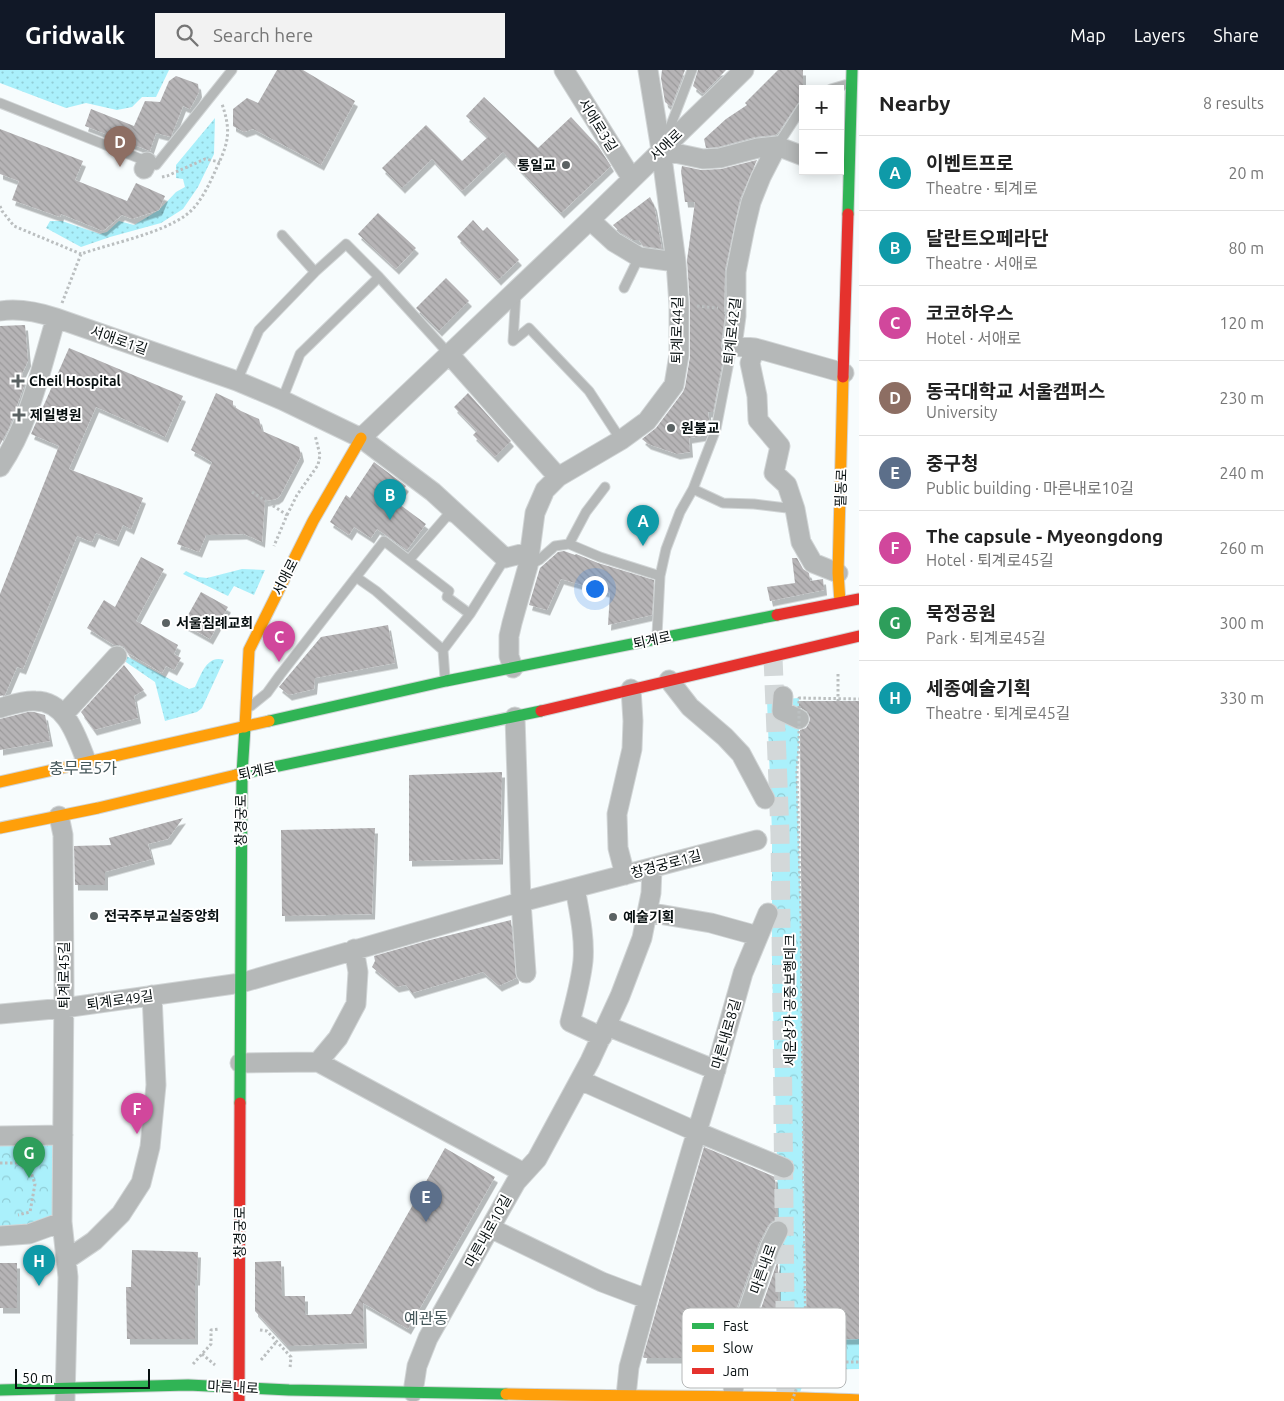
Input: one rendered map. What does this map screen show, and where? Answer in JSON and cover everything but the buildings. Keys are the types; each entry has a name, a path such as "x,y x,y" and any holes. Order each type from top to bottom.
{"main road":[{"name":"필동로","path":"840,602 838,573 852,70"},
{"name":"서애로","path":"245,727 249,650 313,521 361,438"},
{"name":"퇴계로","path":"0,782 446,681 859,599"},
{"name":"퇴계로","path":"0,828 242,774 515,717 859,636"},
{"name":"창경궁로","path":"239,1401 240,983 242,774 245,727"},
{"name":"마른내로","path":"0,1390 65,1395 94,1395 188,1385 289,1390 413,1392 532,1398 626,1396 859,1400"}],"street":[{"name":"서애로3길","path":"564,70 632,179"},
{"name":"퇴계로44길","path":"513,668 509,656 509,636 529,559 535,513 545,490 558,477 620,440 647,421 674,385 679,355 679,305 676,262 648,70"},
{"name":"서애로","path":"361,438 744,70"},
{"path":"661,150 703,159 720,158 758,148 777,146 799,154"},
{"name":"퇴계로42길","path":"732,346 736,309 736,272 751,202 777,146"},
{"path":"590,220 614,242 639,257 676,262"},
{"name":"서애로1길","path":"0,311 10,309 37,312 237,381 282,400 361,438"},
{"path":"3,458 29,409 56,318"},
{"path":"732,346 755,348 844,373"},
{"path":"755,348 750,362 757,396 758,420 780,446 774,473 787,484 795,509 801,542 813,563 838,573"},
{"path":"449,354 558,477"},
{"path":"361,438 432,492 505,558 529,559"},
{"path":"64,714 117,656"},
{"path":"668,680 690,707 725,737 741,754 765,799"},
{"path":"625,875 618,848 617,814 632,750 631,689"},
{"path":"783,696 782,711 799,719"},
{"path":"0,708 33,700 49,702 64,714 78,740 87,763"},
{"path":"515,717 521,902 526,973"},
{"name":"퇴계로45길","path":"60,816 63,834 64,1008 62,1222 68,1277 65,1395"},
{"name":"창경궁로1길","path":"240,983 521,902 757,840"},
{"name":"마른내로10길","path":"413,1392 417,1366 428,1338 516,1182 537,1159 604,1032 642,938 650,893 652,868"},
{"path":"575,888 582,929 583,960 570,1022 716,1070"},
{"path":"647,912 711,923 758,936"},
{"name":"마른내로8길","path":"626,1396 629,1367 743,973 768,913"},
{"path":"318,1062 338,1038 356,1004 358,972 354,949"},
{"name":"퇴계로49길","path":"0,1014 64,1008 240,983"},
{"path":"66,1260 94,1241 121,1214 141,1183 150,1147 156,1085 152,995"},
{"path":"240,1063 318,1062 524,1173"},
{"path":"580,1080 784,1168"},
{"path":"0,1136 63,1135"},
{"path":"0,1236 29,1234 62,1222"},
{"path":"490,1228 602,1282 648,1299"},
{"name":"마른내로","path":"749,1308 770,1247 778,1231"}],"lane":[{"path":"0,103 146,165 156,165 232,70"},
{"path":"661,150 692,70"},
{"path":"844,85 851,83"},
{"path":"777,146 799,112"},
{"path":"282,235 315,272"},
{"path":"237,381 259,330 315,272 346,244 379,277 449,354"},
{"path":"624,288 639,257"},
{"path":"282,400 300,354 379,277"},
{"path":"516,290 513,341 528,328 589,392 620,440"},
{"name":"퇴계로42길","path":"657,639 660,576 666,549 680,512 693,489 716,430 732,346"},
{"path":"569,544 586,512 605,487"},
{"path":"693,489 723,502 795,509"},
{"path":"409,560 447,516 463,520"},
{"path":"246,710 267,693 384,541 448,591 447,597 470,614"},
{"path":"529,559 539,560 555,546 569,544 600,557 660,576"},
{"path":"446,681 444,650 470,614 505,558"},
{"path":"356,576 444,650"}],"path":[{"path":"0,206 14,226 81,254 165,227 187,214 204,194 225,151 228,120 217,89"},
{"path":"166,176 205,159 220,162"},
{"path":"56,318 81,254"},
{"path":"679,305 736,309"},
{"path":"272,551 297,495 318,465 320,455 313,430 320,418"},
{"path":"252,492 287,515"},
{"path":"838,674 838,701"},
{"name":"세운상가 공중보행데크","path":"805,1308 801,918 797,771 799,698 859,699"},
{"path":"0,1163 28,1163 35,1184 30,1212 10,1217"},
{"path":"846,1362 859,1362"},
{"path":"788,1400 794,1388"}],"green space":[{"path":"0,70 169,70 156,97 142,97 132,107 117,110 86,103 66,108 0,83"},
{"path":"215,118 214,154 198,187 183,209 161,223 81,247 46,228 50,221 62,221 100,234 107,232 119,221 134,225 159,210 176,192 185,187 183,179 176,178 176,165"},
{"path":"242,569 265,570 254,595 234,586 228,596 183,574 186,571 198,577 207,578"},
{"path":"119,652 189,689 195,687 202,672 209,663 218,659 224,660 202,708 197,712 165,721 155,682 117,656"},
{"path":"799,698 797,771 806,1308 781,1308 772,966 772,833 767,700"},
{"path":"58,1139 57,1215 30,1229 0,1231 0,1141"},
{"path":"846,1339 859,1339 859,1369 846,1369"},
{"path":"780,1388 802,1388 797,1401 779,1401"}],"tunnel":[{"path":"773,657 780,834 785,1308"},
{"path":"786,1388 786,1397"}],"traffic: fast":[{"path":"848,214 852,70"},
{"path":"269,721 446,681 777,615"},
{"path":"236,775 541,711"},
{"path":"240,1103 242,774 245,727"},
{"path":"0,1390 188,1385 289,1390 506,1394"}],"traffic: slow":[{"path":"840,602 838,573 843,377"},
{"path":"245,727 249,650 313,521 361,438"},
{"path":"0,782 269,721"},
{"path":"0,828 98,808 236,775"},
{"path":"506,1394 771,1397 859,1400"}],"traffic: jam":[{"path":"843,377 848,214"},
{"path":"777,615 859,599"},
{"path":"541,711 859,636"},
{"path":"239,1401 240,1103"}],"place":[{"name":"통일교","path":"566,165"},
{"name":"동국대학교 서울캠퍼스","path":"120,167"},
{"name":"Cheil Hospital","path":"18,381"},
{"name":"제일병원","path":"19,415"},
{"name":"원불교","path":"671,428"},
{"name":"달란트오페라단","path":"390,520"},
{"name":"이벤트프로","path":"643,546"},
{"name":"서울침례교회","path":"166,623"},
{"name":"코코하우스","path":"279,662"},
{"name":"전국주부교실중앙회","path":"94,916"},
{"name":"예술기획","path":"613,917"},
{"name":"The capsule - Myeongdong","path":"137,1134"},
{"name":"묵정공원","path":"29,1178"},
{"name":"중구청","path":"426,1222"},
{"name":"세종예술기획","path":"39,1286"}],"district":[{"name":"충무로5가","path":"83,768"},
{"name":"예관동","path":"426,1318"}]}
